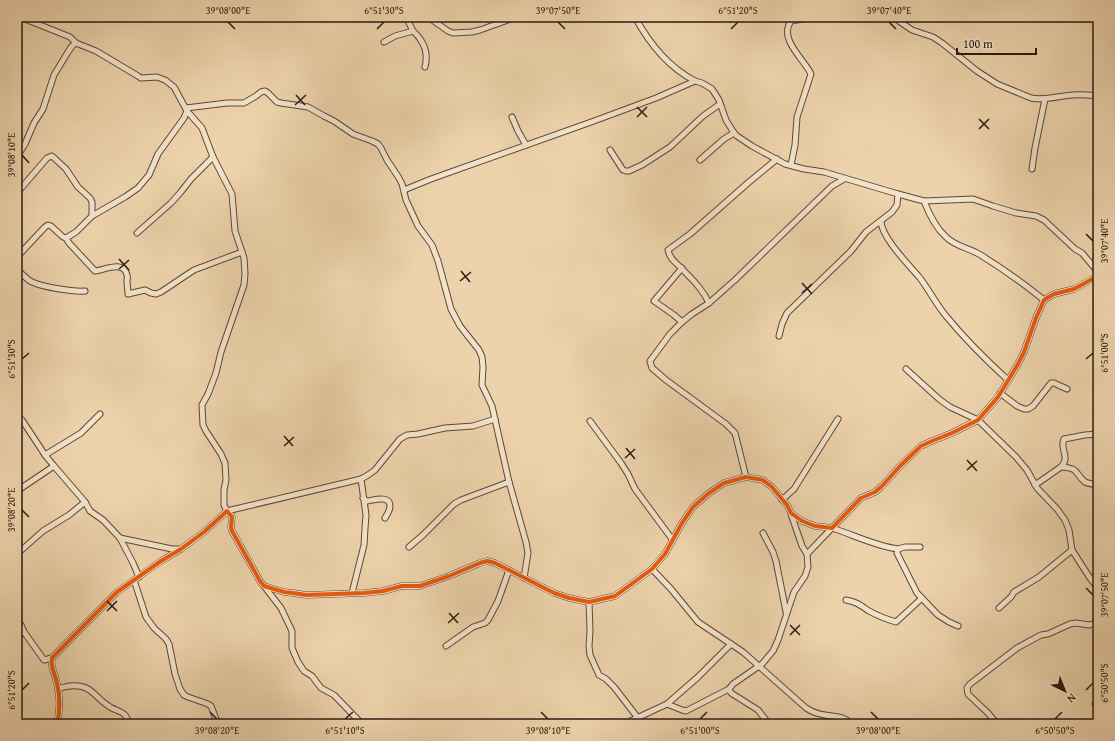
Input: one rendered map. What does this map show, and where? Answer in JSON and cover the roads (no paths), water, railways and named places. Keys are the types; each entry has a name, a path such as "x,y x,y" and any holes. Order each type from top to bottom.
{"street":[{"path":"20,17 70,37 76,43 96,51 141,78 157,77 165,80 174,87 187,109 202,128 213,157 232,194 235,231 244,258 245,274 240,301 221,352 216,373 202,405 203,424 225,463 226,480 224,505 232,517 231,527 235,536 256,574 281,608 292,631 292,648 301,667 312,676 321,688 334,695 362,724"},
{"path":"406,17 413,31 424,42 427,62 425,67"},
{"path":"428,17 448,31 453,32 472,32 508,20"},
{"path":"635,17 653,46 661,55 683,75 712,89 719,100 726,120 734,133 742,141 792,166 824,172 924,201 974,199 1016,213 1038,217 1046,222 1082,254 1098,272"},
{"path":"792,166 797,117 811,74 792,45 788,33 788,25 791,21 814,17"},
{"path":"893,17 912,30 933,37 977,71 997,84 1031,98 1045,99 1074,94 1098,96"},
{"path":"1094,17 1098,22"},
{"path":"384,42 395,36 413,31"},
{"path":"17,157 25,144 34,123 43,109 54,76 72,46 76,43"},
{"path":"404,190 656,98 695,81"},
{"path":"187,109 227,103 244,103 264,91 268,93 276,102 308,106 353,134 378,144 381,148 399,178 406,200 418,226 432,245 438,260 451,309 460,326 479,350 482,357 482,385 490,402 495,419 509,482 526,542 528,554 524,578"},
{"path":"1032,169 1045,99"},
{"path":"610,150 623,170 629,171 642,165 670,147 703,116 720,104"},
{"path":"66,238 76,232 92,216 138,188 149,175 158,154 184,118 187,109"},
{"path":"512,117 526,145"},
{"path":"700,160 724,139 734,133"},
{"path":"17,192 47,158 52,156 66,168 78,187 90,198 92,202 92,216"},
{"path":"137,233 171,203 191,179 213,157"},
{"path":"709,303 703,292 682,268 673,261 668,250 690,234 777,159"},
{"path":"746,477 735,433 726,424 682,393 652,368 650,361 670,334 682,322 709,303 765,252 832,186 844,179"},
{"path":"779,336 787,313 851,251 866,232 892,212 897,205 898,194"},
{"path":"924,201 933,222 946,237 955,244 989,260 1044,300"},
{"path":"881,221 881,228 894,247 921,280 935,302 960,332 1008,380"},
{"path":"17,257 41,230 48,225 66,238 95,271 116,266 122,268 126,272 127,276 126,280 128,294 145,290 156,294 194,270 242,252"},
{"path":"682,268 654,301 674,314 682,322"},
{"path":"17,270 31,282 48,287 79,292 85,291"},
{"path":"807,554 861,498 874,492 882,486 921,446 952,434 978,420 1000,393 1022,357 1044,300 1054,294 1074,289 1096,277 1098,282"},
{"path":"906,369 950,407 978,420 1016,457 1027,470 1037,488 1057,509 1065,520 1069,530 1072,550 1098,588"},
{"path":"1000,393 1017,406 1028,409 1033,406 1051,383 1067,388"},
{"path":"45,455 81,433 100,414"},
{"path":"17,620 44,660 52,658 117,592 181,549 204,532 227,511 361,479 375,470 400,439 407,435 445,428 473,426 495,419"},
{"path":"782,500 794,489 838,419"},
{"path":"22,420 45,455 90,510 103,520 120,538 126,549 137,578 146,617 169,644 174,674 180,689 188,698 208,704 218,724"},
{"path":"590,421 621,463 635,489 672,539"},
{"path":"1036,485 1062,467 1065,463 1066,458 1062,444 1064,438 1085,434 1098,434"},
{"path":"17,491 54,466"},
{"path":"1062,467 1068,467 1076,470 1085,482 1098,485"},
{"path":"264,586 284,592 306,595 383,591 402,586 420,586 487,561 495,563 554,593 589,602 615,596 652,569 665,554 686,516 703,498 724,484 746,477 763,480 772,486 787,505 802,546 807,554 808,567 805,576 794,592 776,646 759,666 733,684 729,689 686,711 667,704"},
{"path":"352,593 364,545 366,515 361,479"},
{"path":"409,547 432,527 454,504 509,482"},
{"path":"363,498 367,500 379,499 387,501 390,507 385,518"},
{"path":"17,554 43,531 85,502"},
{"path":"791,513 802,521 814,526 832,528 888,548 898,550 905,547 920,547"},
{"path":"763,533 776,561 786,613"},
{"path":"120,538 172,549 181,549"},
{"path":"898,550 897,553 917,593 938,615 958,626"},
{"path":"999,608 1011,597 1014,592 1039,576 1072,550"},
{"path":"652,569 671,589 698,622 753,660 812,711 846,719 852,724"},
{"path":"446,646 473,627 485,623 488,620 498,601 509,570"},
{"path":"846,600 855,602 883,618 896,622 922,598"},
{"path":"589,602 590,655 600,675 614,687 638,718"},
{"path":"997,724 988,712 968,694 967,688 970,684 1017,648 1041,635 1048,634 1070,624 1076,623 1089,625 1098,623"},
{"path":"17,634 24,632"},
{"path":"624,724 667,704 698,677 731,644"},
{"path":"52,658 51,665 58,689 59,715 57,724"},
{"path":"58,689 77,685 87,688 111,708 123,713 126,716 128,723"},
{"path":"729,689 731,693 758,710 769,724"},
{"path":"1095,704 1098,710"}]}
